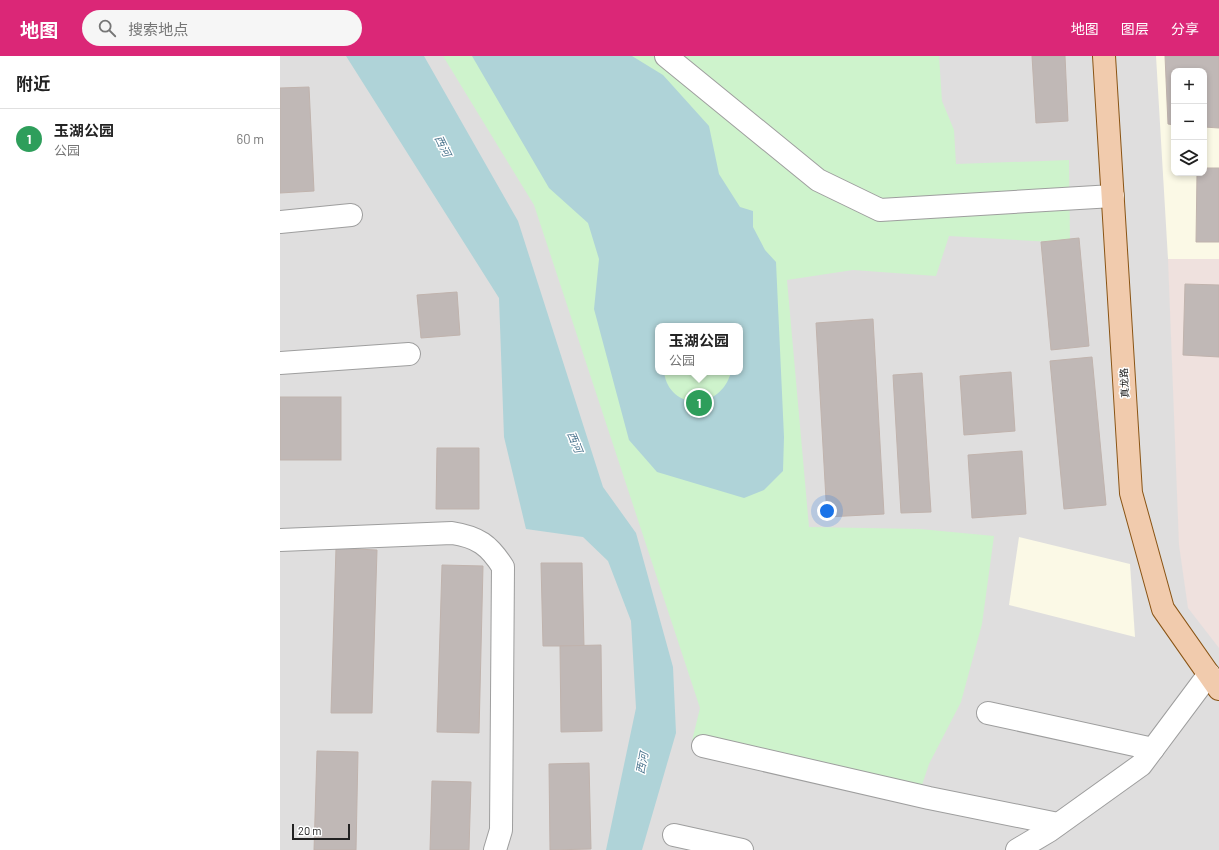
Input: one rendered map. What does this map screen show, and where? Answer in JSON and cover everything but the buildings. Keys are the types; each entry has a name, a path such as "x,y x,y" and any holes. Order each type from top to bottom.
{"main road":[{"name":"真龙路","path":"1104,56 1131,493 1163,609 1214,681"}],"street":[{"path":"666,56 818,180 880,210 1113,196"},
{"path":"280,222 351,215"},
{"path":"280,363 409,354"},
{"path":"280,540 452,533 468,536 483,542 494,553 503,567 501,830 495,850"},
{"path":"1017,850 1058,824 1141,765 1153,749 1214,681"},
{"path":"988,713 1153,749"},
{"path":"703,746 929,798 1058,824"},
{"path":"674,835 742,850"}],"shaded area":[{"path":"280,56 1219,56 1219,850 280,850"},
{"path":"1156,56 1219,56 1219,259 1168,259"},
{"path":"1168,259 1219,259 1219,648 1188,608 1179,545"},
{"path":"1019,537 1130,564 1135,637 1009,605"}],"green space":[{"path":"443,56 939,56 942,101 954,130 956,164 1069,160 1070,243 949,236 936,276 853,270 787,280 809,527 920,529 994,536 982,624 961,702 929,764 919,794 692,741 700,708 534,205"}],"water":[{"name":"西河","path":"346,56 424,56 518,221 603,487 636,533 673,667 676,733 642,850 606,850 636,708 631,621 608,561 583,537 526,529 504,437 499,298"},
{"path":"472,56 632,56 663,75 709,126 719,174 740,207 753,211 753,227 765,250 776,262 784,437 783,471 764,490 744,498 657,472 629,440 594,309 599,259 588,223 549,188"}],"place":[{"name":"玉湖公园","path":"699,403"}]}
